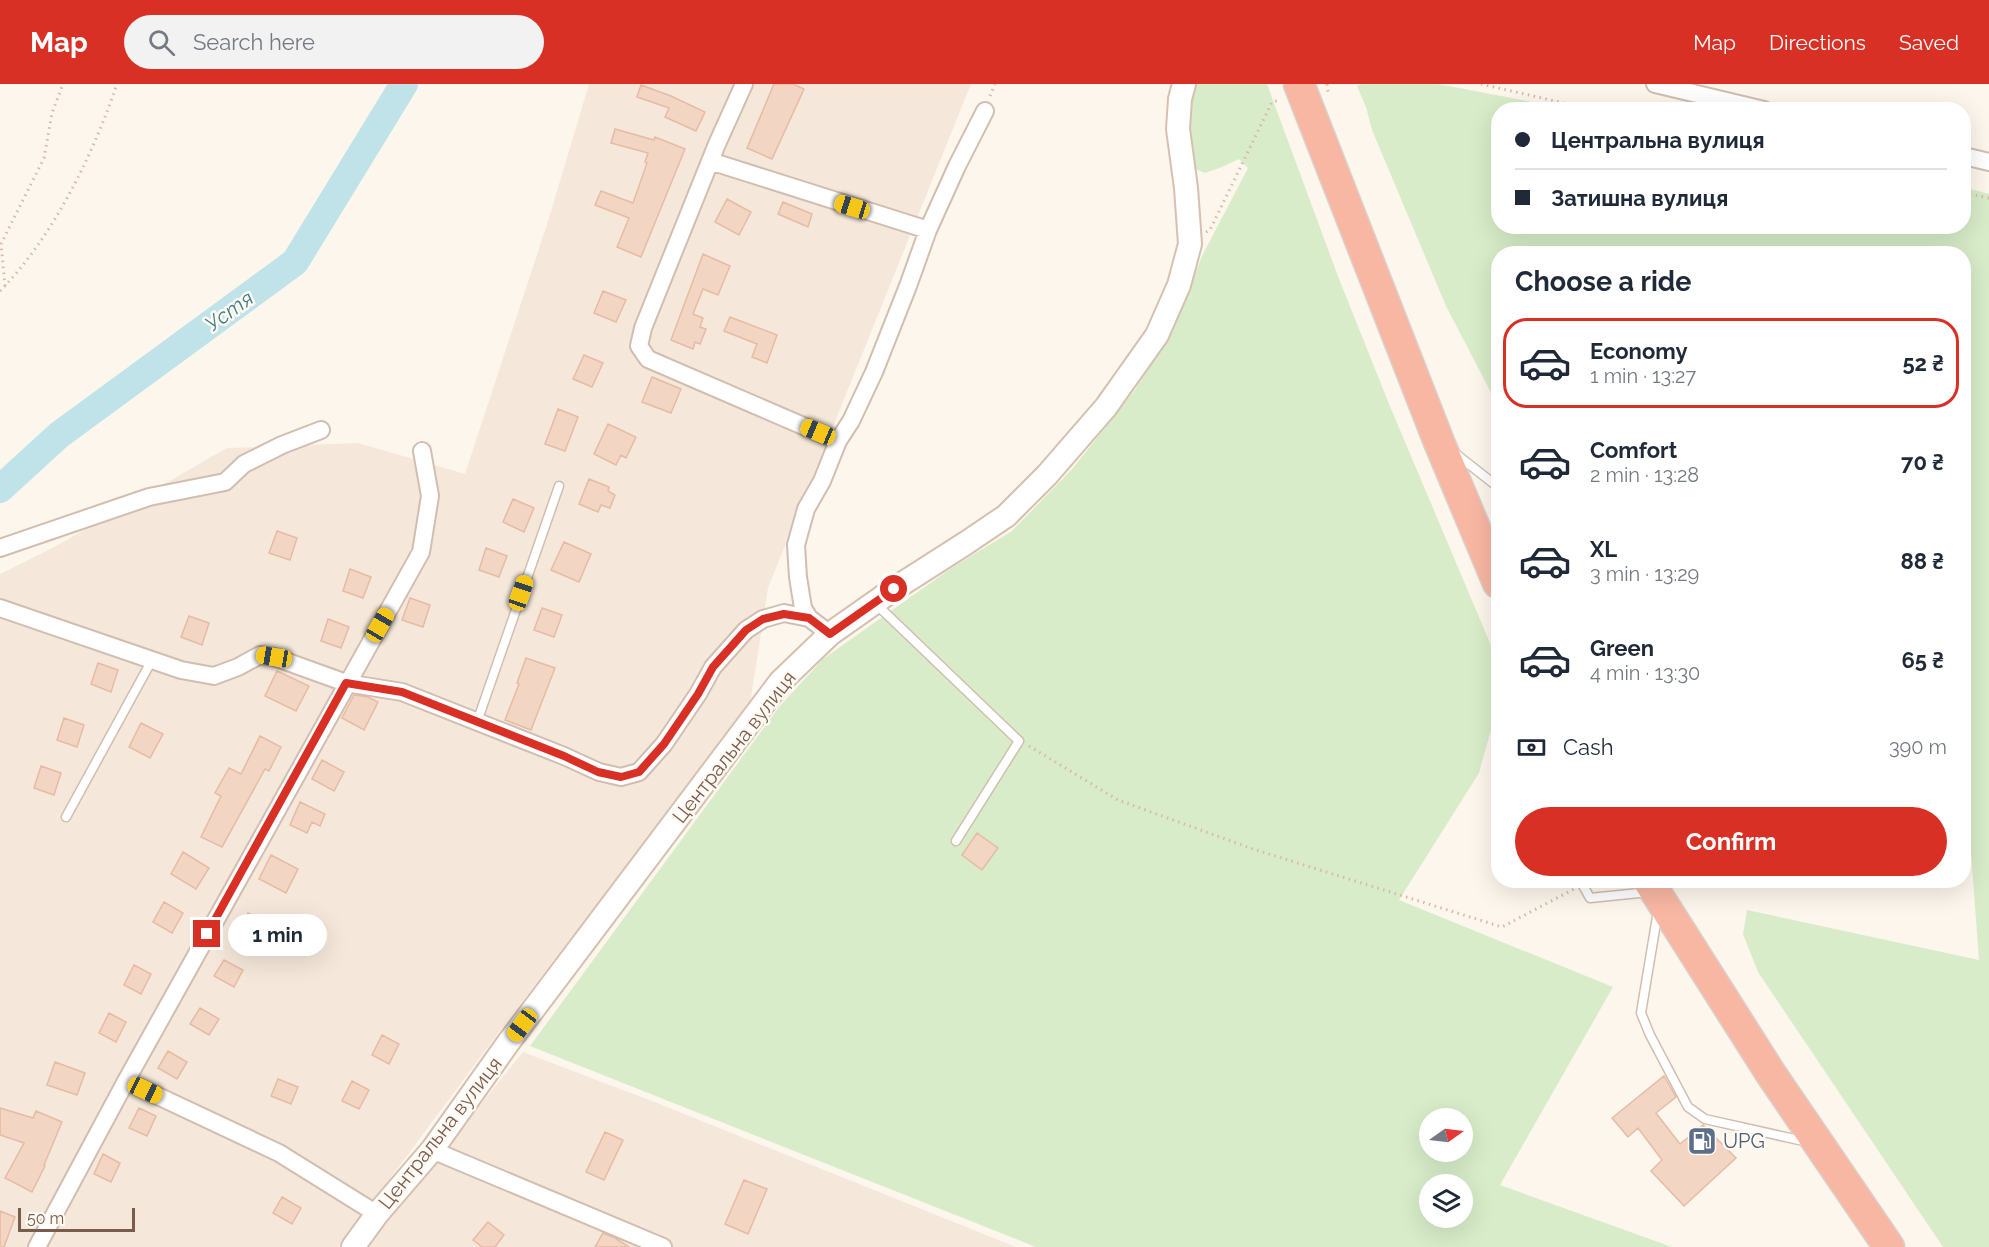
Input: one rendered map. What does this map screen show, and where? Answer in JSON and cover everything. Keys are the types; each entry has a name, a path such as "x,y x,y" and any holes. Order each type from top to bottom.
{"highway":[{"path":"1291,94 1491,566"},
{"path":"1654,891 1734,1017 1889,1247"}],"street":[{"path":"744,84 643,328 639,346 648,359 838,441"},
{"name":"Центральна вулиця","path":"353,1247 377,1214 432,1150 508,1043 780,682 830,634 1006,516 1047,475 1106,407 1157,334 1179,285 1190,244 1186,188 1178,129 1180,99 1184,84"},
{"path":"1655,84 1730,102"},
{"path":"830,634 809,618 803,608 796,545 806,509 822,482 838,441 851,421 874,372 928,230 985,111"},
{"path":"1971,158 1989,162"},
{"path":"710,162 928,230"},
{"path":"0,548 149,497 225,482 244,464 321,429"},
{"path":"37,1247 126,1081 421,552 430,496 422,451"},
{"path":"0,608 181,670 213,676 238,667 260,655 274,657 346,683 402,692 598,772 621,777 639,772 664,744 698,694 713,667 746,630 763,619 784,614 809,618"},
{"path":"126,1081 279,1153 377,1214"},
{"path":"432,1150 663,1247"}],"lane":[{"path":"1439,442 1491,482"},
{"path":"477,722 559,486"},
{"path":"876,603 1019,741 956,840"},
{"path":"66,817 152,660"},
{"path":"1584,888 1590,898 1654,891 1641,1013 1688,1107 1705,1119 1820,1145"}],"path":[{"path":"5,286 1,244 44,158 52,113 63,84"},
{"path":"0,291 58,215 102,129 117,84"},
{"path":"1327,84 1328,94"},
{"path":"1481,84 1559,102"},
{"path":"1190,244 1209,230 1272,102 1291,94"},
{"path":"1971,194 1989,198"},
{"path":"1019,741 1118,800 1253,849 1502,927 1572,888"}],"shaded area":[{"path":"589,84 971,84 768,588 750,704 505,1024 339,1247 0,1247 0,574 56,546 227,448 358,443 465,474 548,221"},
{"path":"523,1052 652,1101 1016,1247 368,1247"}],"green space":[{"path":"1193,84 1267,84 1339,279 1491,645 1491,729 1479,773 1399,900 1613,987 1500,1185 1672,1247 1036,1247 530,1046 779,707 823,659 953,567 1012,531 1073,468 1135,390 1173,330 1202,256 1248,168 1239,159 1205,173 1195,169 1189,126"},
{"path":"1361,84 1438,84 1532,102 1491,102 1491,234 1971,234 1971,189 1989,194 1989,1247 1943,1247 1758,972 1743,934 1747,910 1979,960 1971,852 1971,246 1491,246 1491,393 1446,306 1372,130 1357,86"}],"building":[{"path":"774,84 793,84 804,89 772,159 747,148"},
{"path":"641,85 705,112 696,131 665,117 669,108 637,97"},
{"path":"615,129 654,140 655,137 685,149 641,257 617,247 629,218 595,205 601,191 633,203 647,163 645,162 648,153 611,143"},
{"path":"727,199 751,212 739,235 715,222"},
{"path":"783,202 812,214 808,227 778,214"},
{"path":"703,254 730,266 718,295 703,289 693,314 703,318 700,327 706,329 700,344 695,342 693,349 671,340"},
{"path":"603,291 626,300 616,322 594,313"},
{"path":"730,317 777,335 767,363 752,357 757,344 724,331"},
{"path":"584,355 603,363 592,387 573,379"},
{"path":"652,377 681,389 671,413 642,402"},
{"path":"558,409 578,417 565,451 545,444"},
{"path":"608,424 636,437 626,458 621,455 616,465 594,454"},
{"path":"589,479 609,487 608,491 615,495 610,508 601,505 598,512 579,504"},
{"path":"513,499 534,508 524,532 503,522"},
{"path":"277,531 297,538 290,560 269,553"},
{"path":"564,542 591,554 579,582 551,570"},
{"path":"486,548 507,556 499,577 479,570"},
{"path":"350,569 371,577 363,598 343,591"},
{"path":"410,598 430,605 423,627 402,620"},
{"path":"542,608 562,615 554,637 534,630"},
{"path":"189,616 209,623 202,645 181,637"},
{"path":"328,619 349,627 341,648 321,641"},
{"path":"526,658 555,668 531,730 505,720"},
{"path":"98,663 118,670 111,692 91,684"},
{"path":"277,671 309,686 296,711 265,696"},
{"path":"354,695 368,697 378,702 364,730 342,718"},
{"path":"64,718 84,725 77,747 57,740"},
{"path":"141,723 163,734 150,758 129,747"},
{"path":"260,736 281,747 269,771 265,769 222,847 201,837 221,796 215,793 229,768 241,774"},
{"path":"322,760 344,772 334,791 312,779"},
{"path":"41,766 61,773 54,795 34,788"},
{"path":"300,802 325,814 320,826 312,822 307,833 290,825"},
{"path":"977,833 998,848 982,870 962,855"},
{"path":"183,852 209,868 196,889 171,874"},
{"path":"271,855 298,869 286,893 259,879"},
{"path":"164,902 183,913 172,933 153,922"},
{"path":"248,913 268,923 258,940 239,929"},
{"path":"224,960 243,970 234,987 214,976"},
{"path":"134,965 151,974 141,994 124,985"},
{"path":"200,1008 219,1019 209,1035 190,1024"},
{"path":"109,1013 126,1022 116,1042 99,1033"},
{"path":"382,1035 399,1044 389,1064 372,1055"},
{"path":"168,1051 187,1062 177,1079 158,1068"},
{"path":"55,1062 85,1073 77,1095 47,1085"},
{"name":"UPG","path":"1664,1076 1676,1097 1656,1113 1680,1144 1703,1125 1736,1158 1684,1206 1651,1171 1662,1160 1638,1128 1628,1137 1612,1118"},
{"path":"278,1079 298,1087 291,1104 271,1096"},
{"path":"352,1081 369,1090 359,1109 342,1101"},
{"path":"0,1108 33,1118 36,1111 62,1122 32,1192 5,1178 24,1143 0,1135"},
{"path":"139,1108 156,1116 147,1136 129,1128"},
{"path":"605,1132 623,1140 604,1180 586,1172"},
{"path":"103,1154 120,1163 111,1182 94,1174"},
{"path":"744,1180 767,1189 748,1234 725,1224"},
{"path":"282,1197 301,1208 292,1224 273,1213"},
{"path":"0,1211 15,1217 4,1247 0,1247"},
{"path":"488,1222 504,1235 495,1247 482,1247 473,1240"},
{"path":"603,1233 615,1238 629,1247 595,1247"}],"waterway":[{"name":"Устя","path":"0,489 59,435 295,262 404,84"}],"place":[{"name":"UPG","path":"1702,1141"}],"route":[{"path":"207,934 346,683 402,692 564,756 598,772 621,777 639,772 664,744 698,694 713,667 746,630 763,619 784,614 809,618 830,634 894,589"}]}
